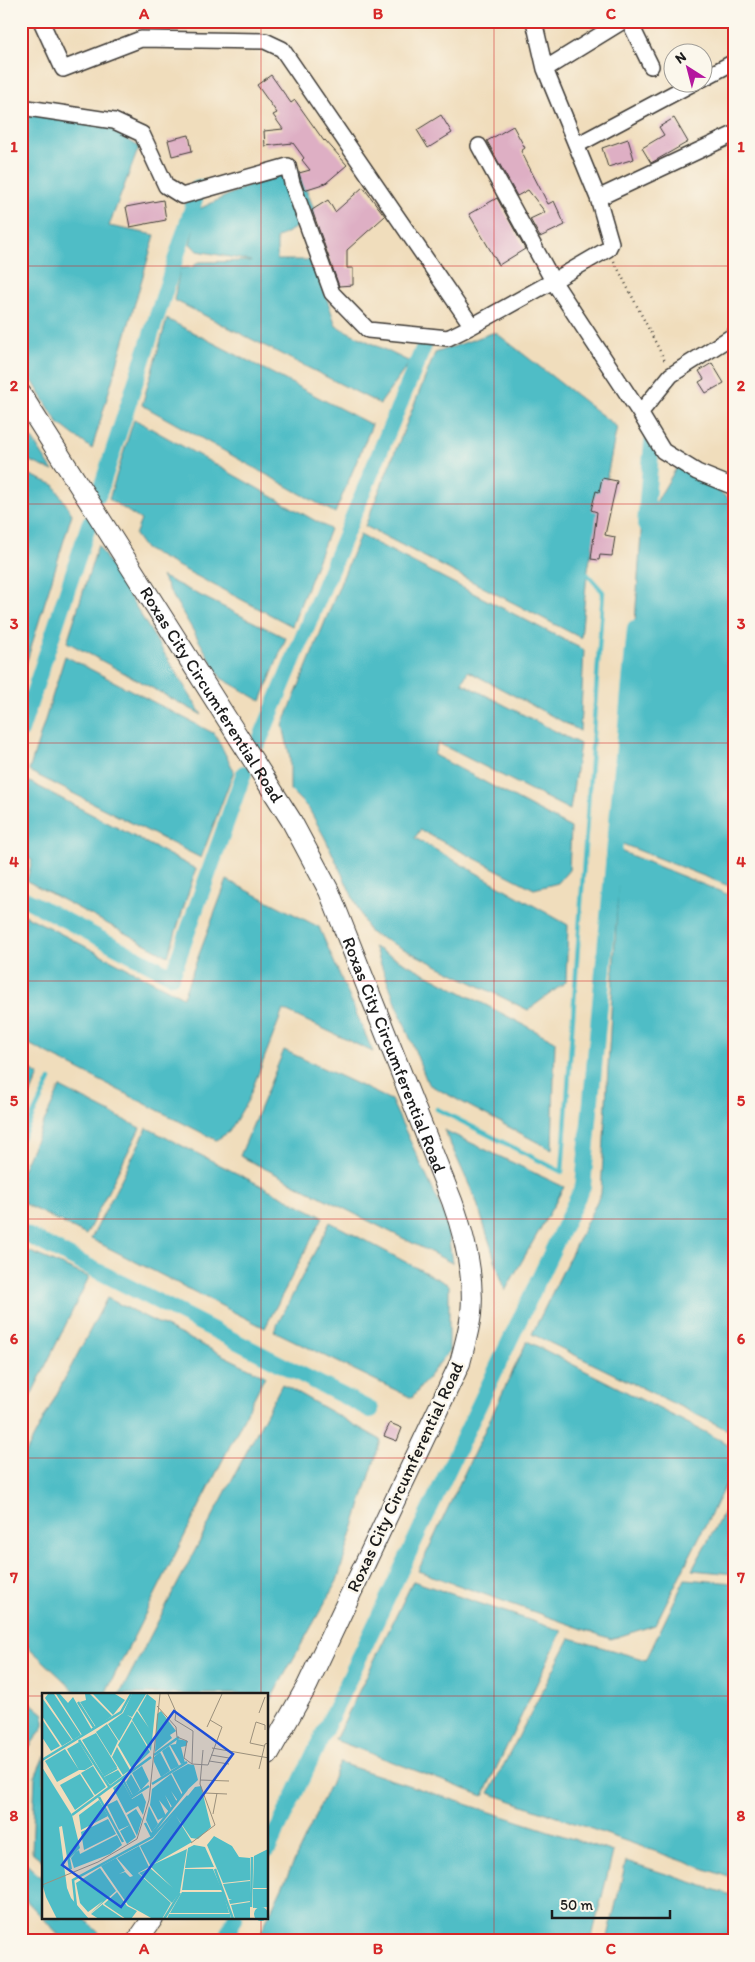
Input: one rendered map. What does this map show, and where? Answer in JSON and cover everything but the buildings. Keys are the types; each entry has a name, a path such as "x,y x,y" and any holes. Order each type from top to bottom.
{"main road":[{"name":"Roxas City Circumferential Road","path":"21,394 291,820 330,891 452,1201 467,1253 472,1292 471,1315 460,1363 307,1686 269,1753"},
{"path":"137,1941 152,1920"}],"street":[{"path":"40,21 64,69 141,40 265,42 282,49 472,326"},
{"path":"21,107 114,121 142,134 166,186 182,196 288,166 292,183 332,293 368,330 448,338 553,281 608,249 611,244 598,198 545,69 534,21"},
{"path":"545,69 623,21"},
{"path":"629,21 651,66"},
{"path":"712,74 734,62"},
{"path":"577,145 676,92"},
{"path":"598,198 734,134"},
{"path":"479,146 553,281 663,451 697,472 734,487"},
{"path":"640,413 671,375 734,335"}],"path":[{"path":"608,249 671,375"}],"water":[{"path":"21,104 84,110 139,147 109,226 155,235 92,449 58,423 21,362"},
{"path":"295,163 317,216 277,238 277,260 314,260 336,326 410,362 380,404 174,300 180,268 192,267 199,262 251,261 198,251 190,244 197,210"},
{"path":"167,319 372,425 335,513 142,405"},
{"path":"495,332 617,427 587,574 581,638 365,526 435,353"},
{"path":"134,419 330,529 292,626 145,549 135,535 141,520 109,499"},
{"path":"21,422 53,471 21,457"},
{"path":"680,462 734,503 734,888 620,843 643,504 656,502"},
{"path":"21,471 54,485 72,514 21,680"},
{"path":"360,535 584,650 580,731 468,671 462,683 580,744 570,810 438,743 434,755 571,828 569,870 558,883 534,889 420,830 415,838 568,925 566,982 528,1010 369,932 326,840 309,809 290,790 290,758 283,725"},
{"path":"98,545 202,715 67,642"},
{"path":"161,576 286,638 261,701 221,678"},
{"path":"65,656 215,734 234,771 201,858 29,771"},
{"path":"26,780 196,869 168,956 27,881 32,860 21,853 21,794"},
{"path":"620,851 734,897 734,1433 532,1334 601,1193"},
{"path":"227,880 319,927 373,1052 283,1010 248,1100 229,1132 216,1140 21,1040 21,913 183,997"},
{"path":"374,947 555,1041 552,1150 428,1084"},
{"path":"284,1050 391,1100 446,1218 452,1263 240,1156"},
{"path":"21,1065 39,1075 21,1116"},
{"path":"60,1087 140,1128 86,1235 21,1202 21,1172"},
{"path":"147,1128 323,1217 265,1328 91,1239"},
{"path":"444,1130 564,1187 505,1291 476,1200"},
{"path":"330,1222 449,1285 449,1351 412,1398 274,1331"},
{"path":"21,1248 89,1277 21,1416"},
{"path":"107,1298 265,1376 106,1693 77,1693 21,1640 21,1462"},
{"path":"527,1341 734,1447 734,1468 655,1625 611,1639 418,1571"},
{"path":"282,1384 381,1440 337,1581 269,1702 269,1693 121,1693"},
{"path":"734,1493 734,1574 692,1570"},
{"path":"685,1579 734,1583 734,1879 489,1793 570,1638 646,1660"},
{"path":"413,1581 562,1631 483,1796 335,1740"},
{"path":"21,1695 42,1712 42,1729 21,1759"},
{"path":"42,1761 42,1860 32,1852 35,1777"},
{"path":"340,1763 613,1852 591,1941 257,1941 267,1920 269,1920 269,1915"},
{"path":"21,1859 42,1878 42,1917 21,1895"},
{"path":"626,1861 734,1896 734,1941 607,1941"},
{"path":"45,1920 86,1920 107,1941 65,1941"}],"waterway":[{"path":"99,494 199,187"},
{"path":"259,742 424,346"},
{"path":"645,524 652,442"},
{"path":"21,731 89,524"},
{"path":"437,1109 562,1172 603,592 587,574"},
{"path":"269,1848 583,1186 635,628"},
{"path":"21,897 172,976 244,773"},
{"path":"21,1140 50,1080"},
{"path":"21,1232 371,1410"},
{"path":"224,1941 234,1920"}]}
